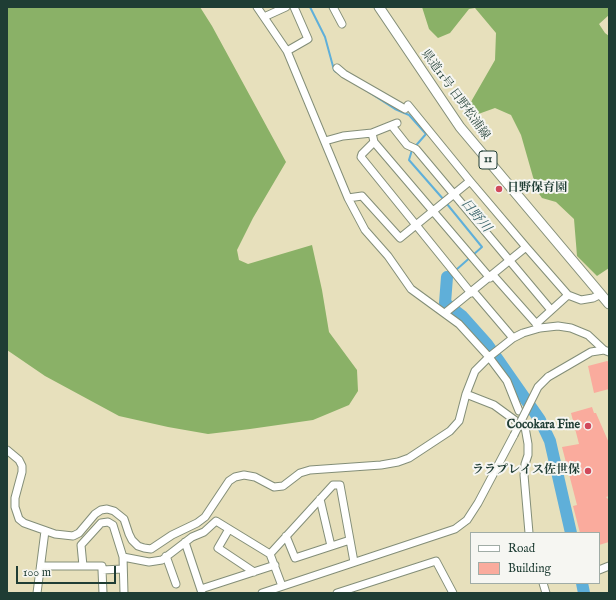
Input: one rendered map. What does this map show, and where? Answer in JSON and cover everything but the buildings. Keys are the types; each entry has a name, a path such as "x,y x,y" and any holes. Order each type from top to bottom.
{"main road":[{"name":"県道11号 日野松浦線","path":"379,7 460,127 609,304"}],"street":[{"path":"257,7 287,50 348,198 364,230 388,256 411,289 459,324 489,357 507,381 519,411"},
{"path":"264,17 286,7"},
{"path":"287,50 308,39 294,7"},
{"path":"333,7 342,24"},
{"path":"337,68 350,78 406,107 568,295 581,300 593,298 601,294"},
{"path":"325,141 343,136 372,133 394,124 407,145 416,149 551,310"},
{"path":"372,133 374,142 491,276 538,326"},
{"path":"374,142 362,154 361,157 415,226 513,338"},
{"path":"348,198 362,196 400,238 470,181"},
{"path":"445,313 526,247"},
{"path":"538,326 551,310 568,295"},
{"path":"7,450 19,460 22,466 22,472 15,498 15,507 16,513 24,523 55,534 73,536 79,533 95,514 101,510 107,509 114,511 124,520 132,540 138,546 151,549 172,535 198,523 205,517 229,482 235,477 244,474 255,477 274,487 283,486 300,473 310,470 381,465 398,462 409,458 450,431 459,421 466,394 475,371 489,357 513,338 538,326 558,326 571,328 588,335 606,351"},
{"path":"262,593 455,529 468,520 514,435 522,426 538,387 548,378 591,352 606,351"},
{"path":"466,394 494,405 522,426 528,449 524,475 530,532"},
{"path":"270,554 333,485 340,485 354,562"},
{"path":"320,499 331,546"},
{"path":"123,557 149,562 162,560 192,537 204,532 216,521 270,554 282,586"},
{"path":"83,566 81,545 101,523 108,522 113,525 123,557 124,593"},
{"path":"229,529 218,548 254,572"},
{"path":"37,593 45,531"},
{"path":"286,536 295,558 350,540"},
{"path":"185,542 202,591 275,565"},
{"path":"166,556 173,582"},
{"path":"337,593 348,591 436,561 453,593"},
{"path":"41,566 102,566 103,593"},
{"path":"102,570 123,569"}],"green space":[{"path":"7,7 200,7 212,26 286,162 253,218 237,250 239,260 248,264 312,245 329,332 357,370 358,391 349,405 313,420 208,434 119,416 45,376 7,350"},
{"path":"422,7 609,7 609,15 599,24 609,36 609,268 597,276 577,256 574,219 556,202 542,198 537,191 521,135 511,115 495,108 470,117 467,114 472,100 495,60 496,33 475,8 469,9 450,33 438,38 429,29"}],"waterway":[{"name":"日野川","path":"310,7 325,37 334,70 336,72"},
{"name":"日野川","path":"364,89 395,109 409,115 426,134 412,150 409,160 444,200"},
{"name":"日野川","path":"447,204 482,247 456,270"},
{"name":"日野川","path":"447,277 452,272"},
{"name":"日野川","path":"447,277 445,303 462,316 487,344 540,420 550,441 571,532"},
{"name":"日野川","path":"582,584 584,593"}],"place":[{"name":"日野保育園","path":"499,189"},
{"name":"Cocokara Fine","path":"588,426"},
{"name":"ララプレイス佐世保","path":"588,471"}]}
